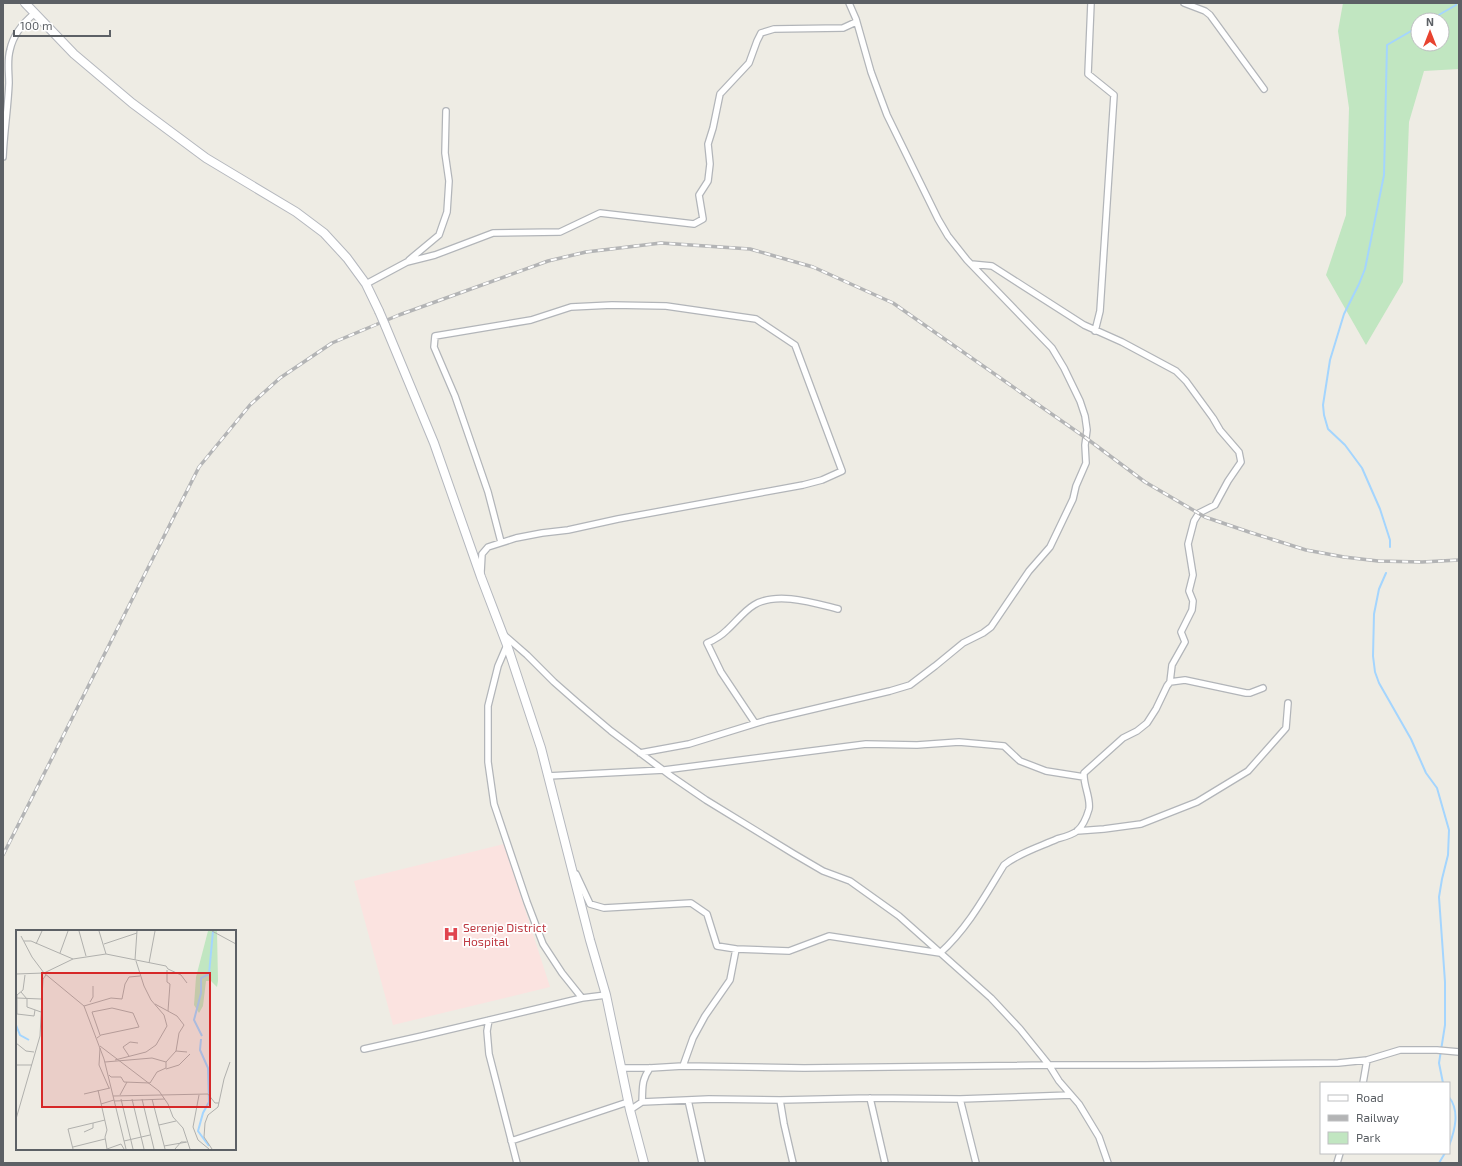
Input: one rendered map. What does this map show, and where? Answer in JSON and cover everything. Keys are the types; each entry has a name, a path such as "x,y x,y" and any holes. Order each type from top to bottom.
{"main road":[{"path":"25,3 74,54 132,103 206,158 296,212 324,233 347,258 366,284 385,325 434,443 480,576 507,645 541,748 590,940 606,995 629,1106 644,1163"}],"street":[{"path":"640,753 689,744 755,723 890,691 910,684 935,666 962,643 983,633 991,627 1029,571 1050,547 1073,499 1076,486 1086,463 1085,445 1087,430 1085,416 1080,401 1064,368 1052,348 971,264 948,236 935,214 887,115 871,72 849,3"},
{"path":"1091,3 1088,74 1114,95 1100,311 1095,331"},
{"path":"1184,3 1210,14 1264,89"},
{"path":"3,157 7,116 9,51 22,25 35,13"},
{"path":"407,262 435,255 493,233 560,232 600,213 694,224 703,219 699,195 708,181 710,164 708,144 720,94 749,63 761,33 774,30 842,28 856,22"},
{"path":"366,284 407,262 439,234 447,212 449,181 445,153 446,110"},
{"path":"971,264 992,266 1095,331 1122,342 1176,371 1186,381 1220,430 1239,452 1241,462 1228,481 1215,505 1199,513 1194,521 1188,544 1193,575 1189,592 1193,601 1192,610 1182,632 1185,642 1172,665 1170,682 1147,723 1123,738 1092,764 1084,773 1084,781 1089,798 1089,808 1083,824 1077,831"},
{"path":"480,576 482,554 488,546 542,533 568,530 618,519 802,485 822,480 842,471 795,345 756,319 666,306 612,305 571,307 531,320 435,336 434,347 455,396 488,492 502,542"},
{"path":"755,723 721,672 707,643 727,631 754,605 766,600 782,598 838,609"},
{"path":"502,633 527,654 578,704 640,753 706,800 823,871 850,881 899,916 991,998 1020,1029 1049,1065 1059,1081 1079,1104 1100,1137 1108,1163"},
{"path":"507,645 498,666 488,706 488,762 494,804 527,902 543,944 562,973 582,998"},
{"path":"1170,682 1185,680 1246,693 1263,688"},
{"path":"940,953 963,929 1004,865 1031,850 1077,831 1141,824 1197,802 1248,771 1286,728 1288,703"},
{"path":"548,776 664,770 866,744 917,745 959,742 1004,746 1020,761 1046,771 1084,777"},
{"path":"569,860 590,904 604,908 691,903 708,914 717,946 736,949 789,951 829,936 940,953"},
{"path":"683,1066 693,1038 705,1016 730,980 736,949"},
{"path":"364,1049 582,998 606,995"},
{"path":"489,1020 487,1031 489,1054 517,1163"},
{"path":"621,1068 683,1066 804,1068 1338,1063 1367,1060 1400,1050 1437,1050 1459,1052"},
{"path":"1363,1082 1367,1060"},
{"path":"642,1102 642,1086 644,1077 650,1068"},
{"path":"511,1141 642,1102 870,1098 960,1099 1071,1095"},
{"path":"870,1098 885,1163"},
{"path":"960,1099 976,1163"},
{"path":"688,1100 702,1163"},
{"path":"780,1100 793,1163"}],"shaded area":[{"name":"Serenje District Hospital","path":"504,844 550,987 393,1025 354,881"}],"green space":[{"path":"1343,3 1459,3 1459,69 1424,71 1409,122 1403,282 1366,345 1326,275 1346,215 1349,108 1338,31"}],"waterway":[{"path":"1444,12 1456,5 1456,3"},
{"path":"1390,547 1390,540 1380,509 1362,468 1345,445 1328,429 1323,405 1330,360 1344,314 1365,269 1384,175 1387,45 1410,32"},
{"path":"1386,573 1379,589 1374,614 1373,656 1375,672 1379,683 1411,739 1426,773 1437,788 1449,830 1448,855 1439,897 1445,982 1445,1025 1439,1063 1443,1082"},
{"path":"1450,1099 1455,1114 1455,1127 1450,1143"},
{"path":"1439,1163 1444,1154"}],"railway":[{"path":"3,855 199,467 250,405 280,378 332,343 399,315 548,261 586,252 661,243 750,249 813,267 893,303 1086,438 1145,482 1205,517 1306,550 1344,557 1378,561 1422,562 1459,560"}],"place":[{"name":"Serenje District Hospital","path":"451,934"}]}
